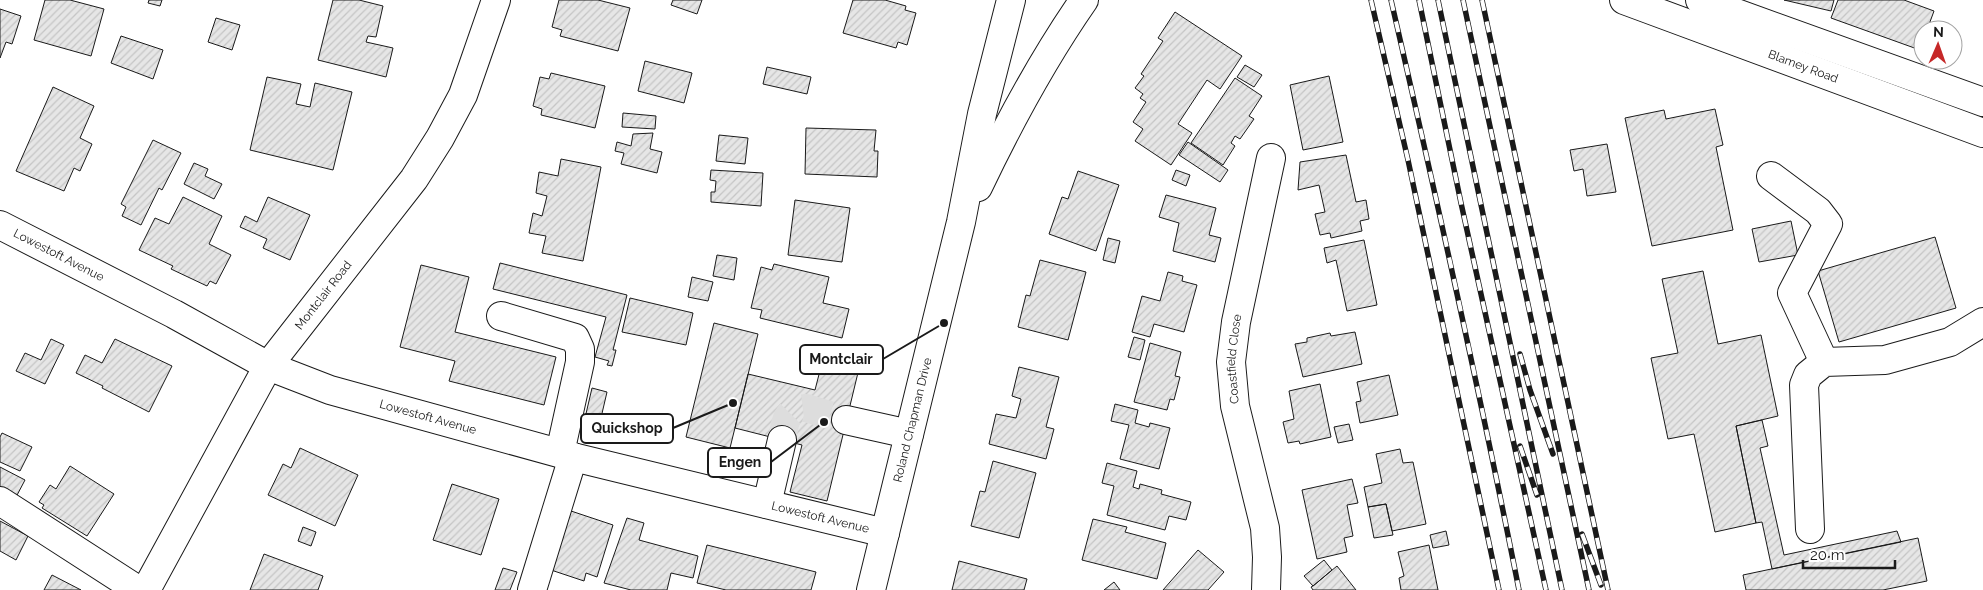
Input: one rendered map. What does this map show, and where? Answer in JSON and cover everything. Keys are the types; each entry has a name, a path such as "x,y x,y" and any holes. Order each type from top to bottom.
{"street":[{"name":"Montclair Road","path":"146,590 268,366 414,179 440,138 463,95 496,0"},
{"name":"Roland Chapman Drive","path":"871,590 961,222 982,114 1011,0"},
{"name":"Roland Chapman Drive","path":"961,222 1006,128 1057,39 1084,0"},
{"name":"Blamey Road","path":"1624,0 1983,133"},
{"path":"1700,0 1983,102"},
{"name":"Coastfield Close","path":"1266,590 1267,557 1265,528 1235,406 1231,362 1236,322 1271,158"},
{"path":"1770,176 1818,211 1828,224 1792,293 1824,362"},
{"name":"Lowestoft Avenue","path":"0,225 174,314 268,366 330,390 566,455 886,533"},
{"path":"501,316 575,338 580,355 566,455 532,590"},
{"path":"1810,529 1804,385 1808,376 1824,362 1885,360 1950,342 1983,322"},
{"path":"846,420 909,434"},
{"path":"767,504 782,440"},
{"path":"0,501 138,590"}],"building":[{"path":"45,0 70,0 104,9 91,56 34,40"},
{"path":"149,0 162,0 160,6 148,3"},
{"path":"333,0 359,0 383,6 376,37 368,36 366,42 393,48 386,77 318,60"},
{"path":"559,0 598,0 630,8 618,51 560,36 562,30 552,27"},
{"path":"673,0 702,0 697,14 671,5"},
{"path":"853,0 885,0 906,6 905,10 916,13 907,45 898,42 896,48 843,33"},
{"path":"1784,0 1834,0 1831,11"},
{"path":"1838,0 1904,0 1934,11 1931,20 1913,20 1913,47 1831,18"},
{"path":"0,9 21,16 12,44 6,42 0,58"},
{"path":"1175,12 1242,56 1220,89 1207,80 1178,124 1192,133 1171,165 1135,141 1143,129 1133,122 1146,102 1140,98 1143,94 1135,88 1144,76 1141,74 1163,41 1158,38"},
{"path":"216,18 240,25 232,50 208,42"},
{"path":"121,36 163,50 153,79 111,63"},
{"path":"645,61 692,73 684,103 638,91"},
{"path":"1245,65 1262,75 1254,87 1237,77"},
{"path":"767,67 811,77 807,94 763,84"},
{"path":"551,73 605,86 595,128 541,115 542,109 533,106 540,77 549,79"},
{"path":"1329,76 1343,142 1303,150 1290,85"},
{"path":"267,77 301,84 296,104 310,107 315,83 352,92 333,170 250,150"},
{"path":"1235,78 1262,96 1249,116 1254,119 1240,139 1235,136 1231,143 1235,146 1223,165 1191,143"},
{"path":"53,87 94,106 80,138 92,144 80,171 74,168 64,191 16,171"},
{"path":"1715,109 1723,145 1716,147 1733,230 1652,246 1625,118 1664,110 1666,119"},
{"path":"623,113 656,116 655,129 622,127"},
{"path":"806,128 876,130 874,151 878,151 877,177 805,174"},
{"path":"653,133 650,149 662,152 657,173 621,164 624,153 615,151 617,142 631,146 633,134"},
{"path":"719,135 748,138 745,164 716,161"},
{"path":"153,140 181,153 162,190 159,188 141,225 122,216 126,207 121,204"},
{"path":"1188,142 1228,170 1220,182 1179,155"},
{"path":"1607,144 1616,192 1587,196 1583,169 1574,171 1570,150"},
{"path":"1346,155 1356,202 1366,200 1369,219 1360,221 1362,231 1331,238 1330,233 1320,235 1315,214 1325,212 1319,185 1298,190 1300,162"},
{"path":"561,159 601,167 583,261 542,253 546,236 529,233 533,213 542,216 547,196 536,193 539,172 558,176"},
{"path":"194,163 208,169 205,176 222,184 214,199 184,184"},
{"path":"711,170 763,173 761,206 711,202 711,192 715,192 716,181 710,180"},
{"path":"1176,170 1190,175 1186,186 1172,180"},
{"path":"1078,171 1119,185 1096,251 1049,234 1062,197 1068,199"},
{"path":"1166,195 1216,208 1209,235 1221,238 1215,262 1173,251 1179,223 1159,217"},
{"path":"183,197 222,216 209,244 231,255 216,284 210,281 207,286 171,269 173,266 139,250 155,218 169,224"},
{"path":"268,197 310,215 290,260 263,248 267,239 240,227 245,216 257,222"},
{"path":"795,200 850,208 842,262 788,255"},
{"path":"1791,221 1798,255 1759,262 1752,229"},
{"path":"1935,237 1956,308 1839,342 1818,271"},
{"path":"1108,238 1120,241 1115,263 1103,260"},
{"path":"1364,240 1377,305 1347,311 1336,260 1327,263 1324,248"},
{"path":"717,255 737,258 734,280 713,276"},
{"path":"1040,260 1086,272 1068,340 1018,327 1026,295 1030,296"},
{"path":"500,263 627,295 613,350 616,350 612,366 607,365 609,361 595,357 606,317 493,289"},
{"path":"774,264 829,277 823,303 849,309 842,338 760,318 762,310 751,308 761,267 772,270"},
{"path":"421,265 469,277 455,332 556,357 544,405 449,381 455,361 400,347"},
{"path":"1703,271 1718,344 1761,335 1778,416 1736,426 1756,523 1715,532 1694,434 1668,439 1651,358 1678,353 1662,279"},
{"path":"1168,272 1183,276 1182,281 1197,285 1184,332 1154,324 1150,337 1132,332 1142,296 1160,301"},
{"path":"692,277 713,282 708,301 688,297"},
{"path":"630,298 693,313 686,345 622,332"},
{"path":"714,323 758,334 730,448 686,437"},
{"path":"1355,332 1362,364 1303,377 1295,344 1307,342 1307,338 1330,333 1331,336"},
{"path":"1134,337 1145,340 1140,360 1128,357"},
{"path":"51,339 64,345 45,384 16,371 25,353 41,360"},
{"path":"115,339 172,366 149,412 76,373 85,355 102,363"},
{"path":"1150,343 1181,352 1175,376 1180,377 1174,400 1170,399 1167,410 1134,402"},
{"path":"826,347 862,356 827,501 790,492 802,445 735,428 748,374 815,390"},
{"path":"1019,367 1059,377 1046,427 1054,429 1046,459 989,444 996,414 1016,418 1021,399 1012,396"},
{"path":"1389,375 1398,415 1360,423 1356,402 1361,401 1357,382"},
{"path":"1320,384 1331,437 1300,444 1299,441 1288,443 1283,422 1294,419 1289,391"},
{"path":"592,388 607,392 600,422 585,418"},
{"path":"1115,404 1138,410 1135,423 1149,427 1150,423 1170,428 1159,469 1120,459 1129,425 1111,421"},
{"path":"1762,420 1768,446 1760,448 1784,555 1897,531 1901,542 1772,569 1762,522 1756,523 1736,426"},
{"path":"1349,424 1353,440 1338,443 1334,427"},
{"path":"2,433 32,447 20,471 0,462 0,437"},
{"path":"300,448 358,475 335,526 268,495 283,464 291,468"},
{"path":"1400,449 1403,463 1413,462 1426,524 1392,531 1386,504 1368,507 1364,487 1382,483 1376,454"},
{"path":"993,461 1036,473 1019,538 971,526 980,491 985,492"},
{"path":"1107,463 1137,471 1133,487 1139,489 1140,484 1162,490 1161,494 1191,502 1186,520 1169,516 1165,530 1107,515 1114,486 1102,483"},
{"path":"70,466 114,494 87,536 42,508 44,505 39,502 50,485 56,489"},
{"path":"0,467 25,480 15,499 0,492"},
{"path":"1352,479 1358,503 1347,505 1353,536 1344,538 1347,552 1317,559 1302,490"},
{"path":"452,484 499,499 481,555 433,540"},
{"path":"1386,504 1393,535 1374,538 1368,507"},
{"path":"571,511 613,525 597,577 586,573 584,581 551,570"},
{"path":"627,518 644,523 639,540 698,556 693,578 671,573 667,590 631,590 604,583"},
{"path":"1093,519 1127,527 1125,532 1166,543 1157,579 1082,560"},
{"path":"0,521 28,536 16,560 0,551"},
{"path":"303,527 316,532 311,546 298,541"},
{"path":"1446,531 1449,545 1433,548 1430,535"},
{"path":"1918,538 1927,581 1883,590 1746,590 1743,575"},
{"path":"707,545 816,572 811,590 726,590 697,583"},
{"path":"1429,545 1438,590 1401,590 1399,578 1404,576 1398,552"},
{"path":"1198,550 1224,572 1208,590 1163,590"},
{"path":"264,554 323,576 318,590 250,590"},
{"path":"1324,560 1332,570 1313,586 1304,576"},
{"path":"959,561 1027,579 1024,590 952,590"},
{"path":"1337,566 1356,590 1313,590 1311,587"},
{"path":"503,568 517,572 510,590 495,590"},
{"path":"52,575 81,590 44,590"},
{"path":"1114,582 1120,590 1104,590"}],"tunnel":[{"path":"782,440 787,418 799,409 806,408 846,420"}],"railway":[{"path":"1371,0 1408,160 1499,590"},
{"path":"1391,0 1489,442 1519,590"},
{"path":"1419,0 1461,203 1546,590"},
{"path":"1438,0 1562,590"},
{"path":"1463,0 1589,590"},
{"path":"1482,0 1608,590"},
{"path":"1520,354 1530,390 1553,454"},
{"path":"1520,446 1537,495"},
{"path":"1582,534 1601,585"}],"place":[{"name":"Montclair","path":"944,323"},
{"name":"Quickshop","path":"733,403"},
{"name":"Engen","path":"824,422"}]}
